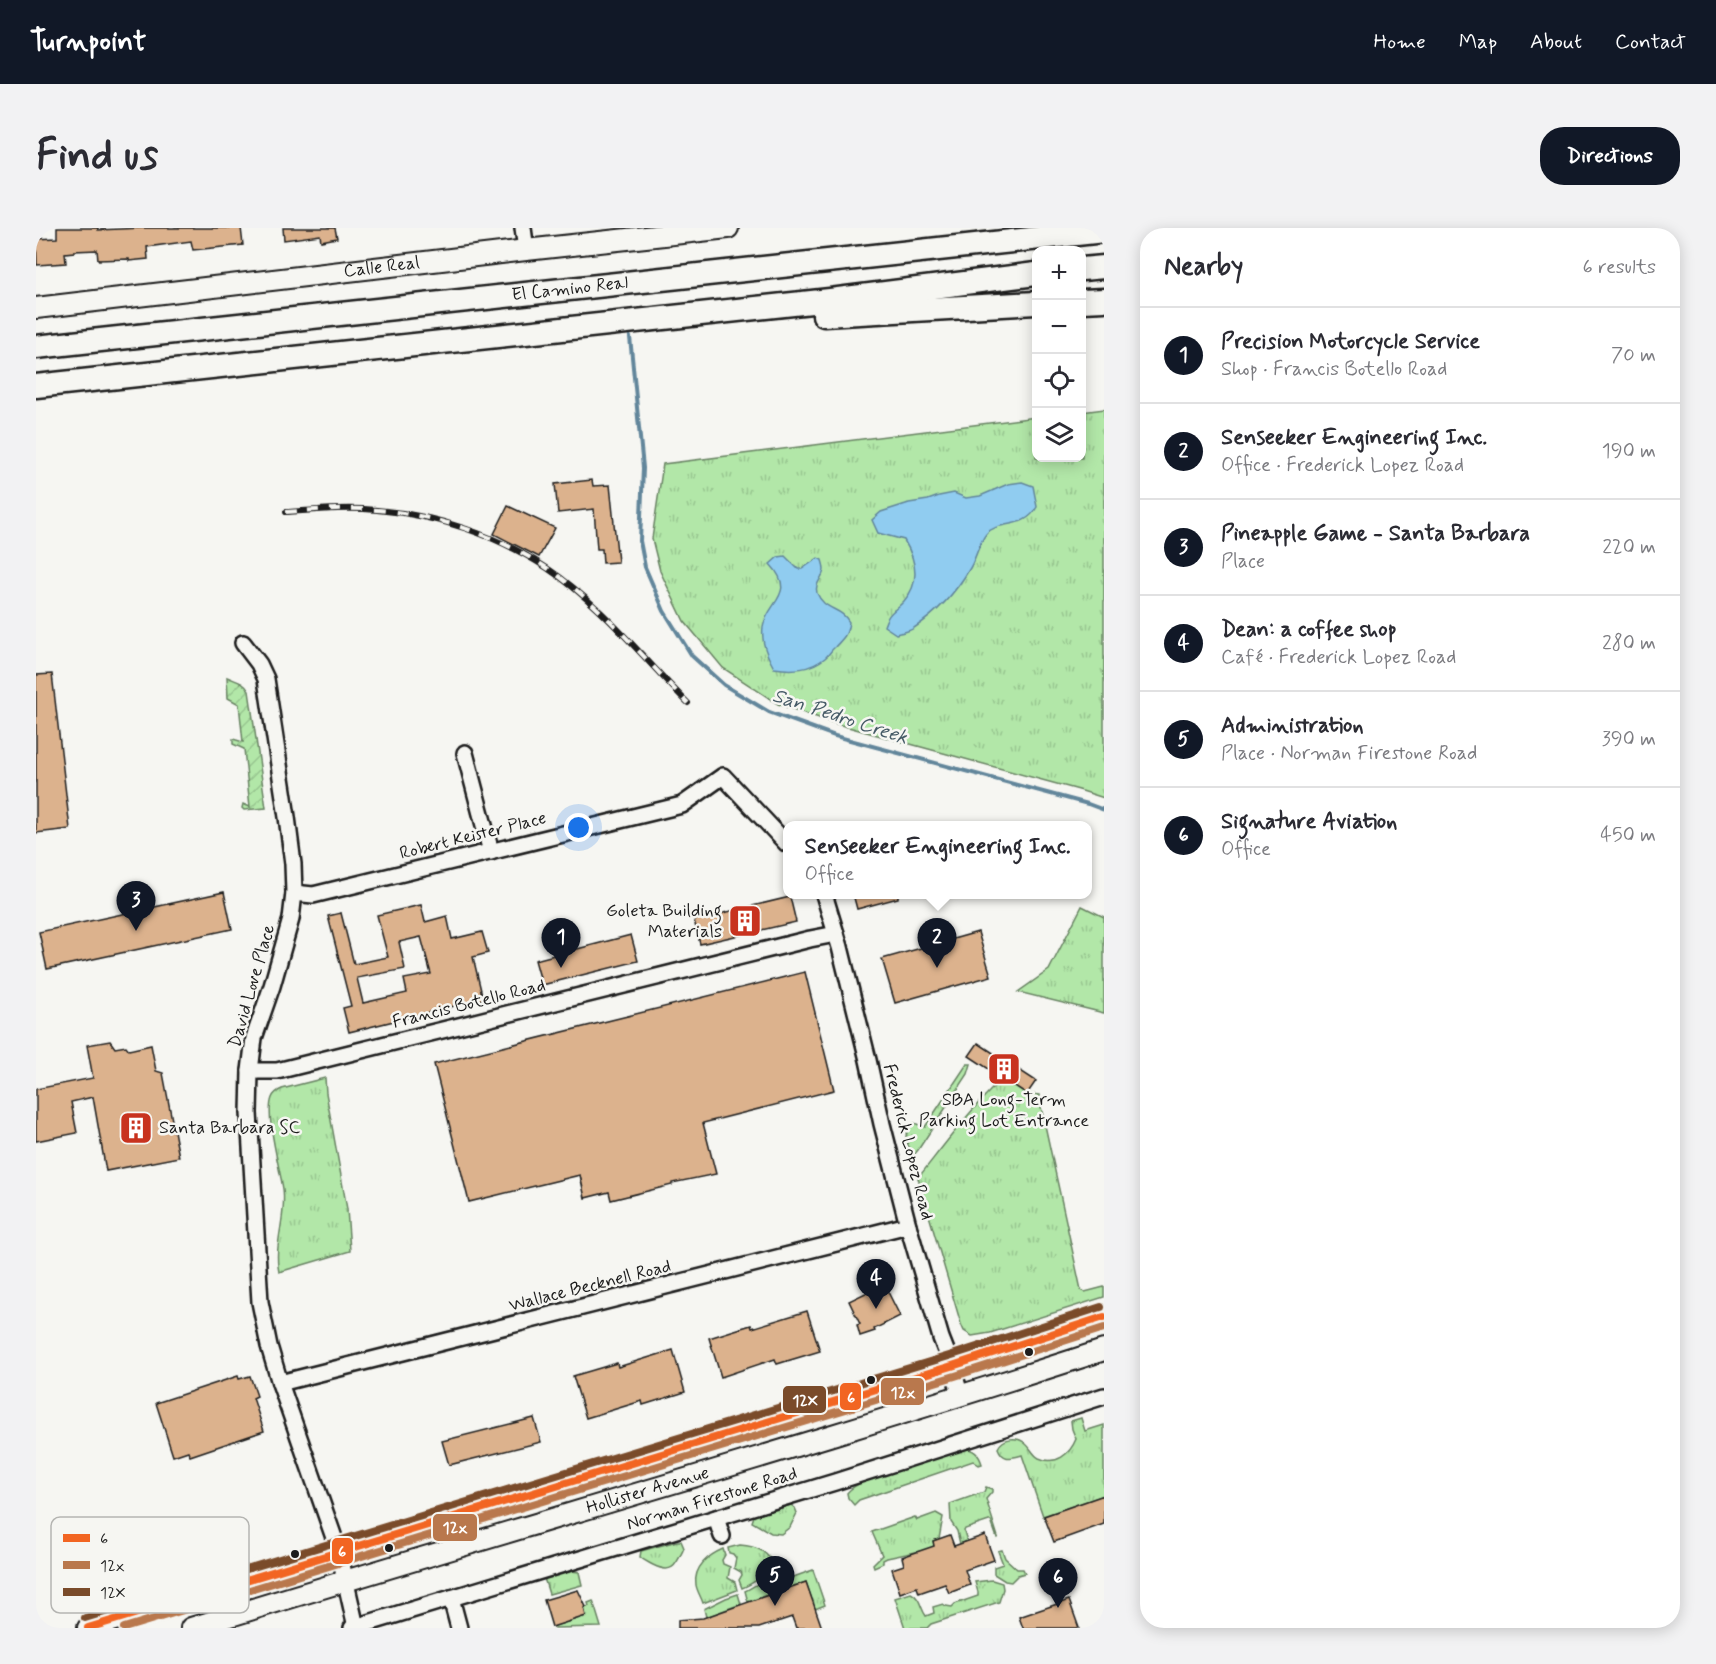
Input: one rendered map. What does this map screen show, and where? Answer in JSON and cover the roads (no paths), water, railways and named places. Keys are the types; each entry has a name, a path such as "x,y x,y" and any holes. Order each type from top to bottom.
{"highway":[{"name":"El Camino Real","path":"36,347 1104,231"},
{"path":"1086,269 1104,267"},
{"name":"El Camino Real","path":"36,386 733,310 1032,274"},
{"path":"1086,301 1104,300"},
{"path":"733,310 789,316 1032,303"}],"main road":[{"name":"Calle Real","path":"36,308 728,228"},
{"name":"Hollister Avenue","path":"249,1579 952,1366 1104,1317"},
{"name":"Hollister Avenue","path":"249,1610 961,1396 1104,1350"},
{"name":"Hollister Avenue","path":"88,1628 138,1613"},
{"name":"Hollister Avenue","path":"191,1628 239,1613"}],"street":[{"path":"523,228 526,250"},
{"name":"David Love Place","path":"243,643 260,664 266,679 287,817 294,893 291,919 276,975 254,1038 250,1071 249,1113 260,1302 280,1383 339,1552 354,1627"},
{"path":"465,753 491,852"},
{"name":"Robert Keister Place","path":"294,893 313,895 682,804 723,776 783,840"},
{"name":"Frederick Lopez Road","path":"826,899 908,1225 941,1338 961,1396"},
{"name":"Francis Botello Road","path":"250,1071 277,1071 836,934"},
{"name":"Wallace Becknell Road","path":"280,1383 908,1225"},
{"name":"Norman Firestone Road","path":"354,1627 716,1518 1104,1396"},
{"path":"716,1518 722,1536"},
{"path":"452,1598 459,1628"}],"water":[{"path":"1022,482 1033,486 1037,507 1032,514 1019,522 998,527 986,534 959,585 938,609 922,622 910,630 896,634 884,626 890,615 909,594 915,579 915,571 904,540 878,533 872,520 881,512 909,503 954,493 966,498 980,496 1008,484"},
{"path":"785,556 798,569 802,569 818,558 822,560 824,570 817,593 824,603 846,617 849,622 845,636 826,657 801,669 774,668 763,638 766,618 781,590 778,574 770,564 778,557"}],"waterway":[{"name":"San Pedro Creek","path":"630,337 643,468 640,541 645,567 664,611 692,656 724,685 769,712 835,736 1104,810"}],"railway":[{"path":"286,512 331,509 377,510 444,522 487,536 528,556 567,582 621,632 688,703"}],"place":[{"name":"Goleta Building Materials","path":"745,921"},
{"name":"Pineapple Game - Santa Barbara","path":"136,931"},
{"name":"Precision Motorcycle Service","path":"561,968"},
{"name":"Senseeker Engineering Inc.","path":"937,968"},
{"name":"SBA Long-Term Parking Lot Entrance","path":"1004,1069"},
{"name":"Santa Barbara SC","path":"136,1128"},
{"name":"Dean: a coffee shop","path":"876,1309"},
{"name":"Administration","path":"775,1606"},
{"name":"Signature Aviation","path":"1058,1608"}]}
